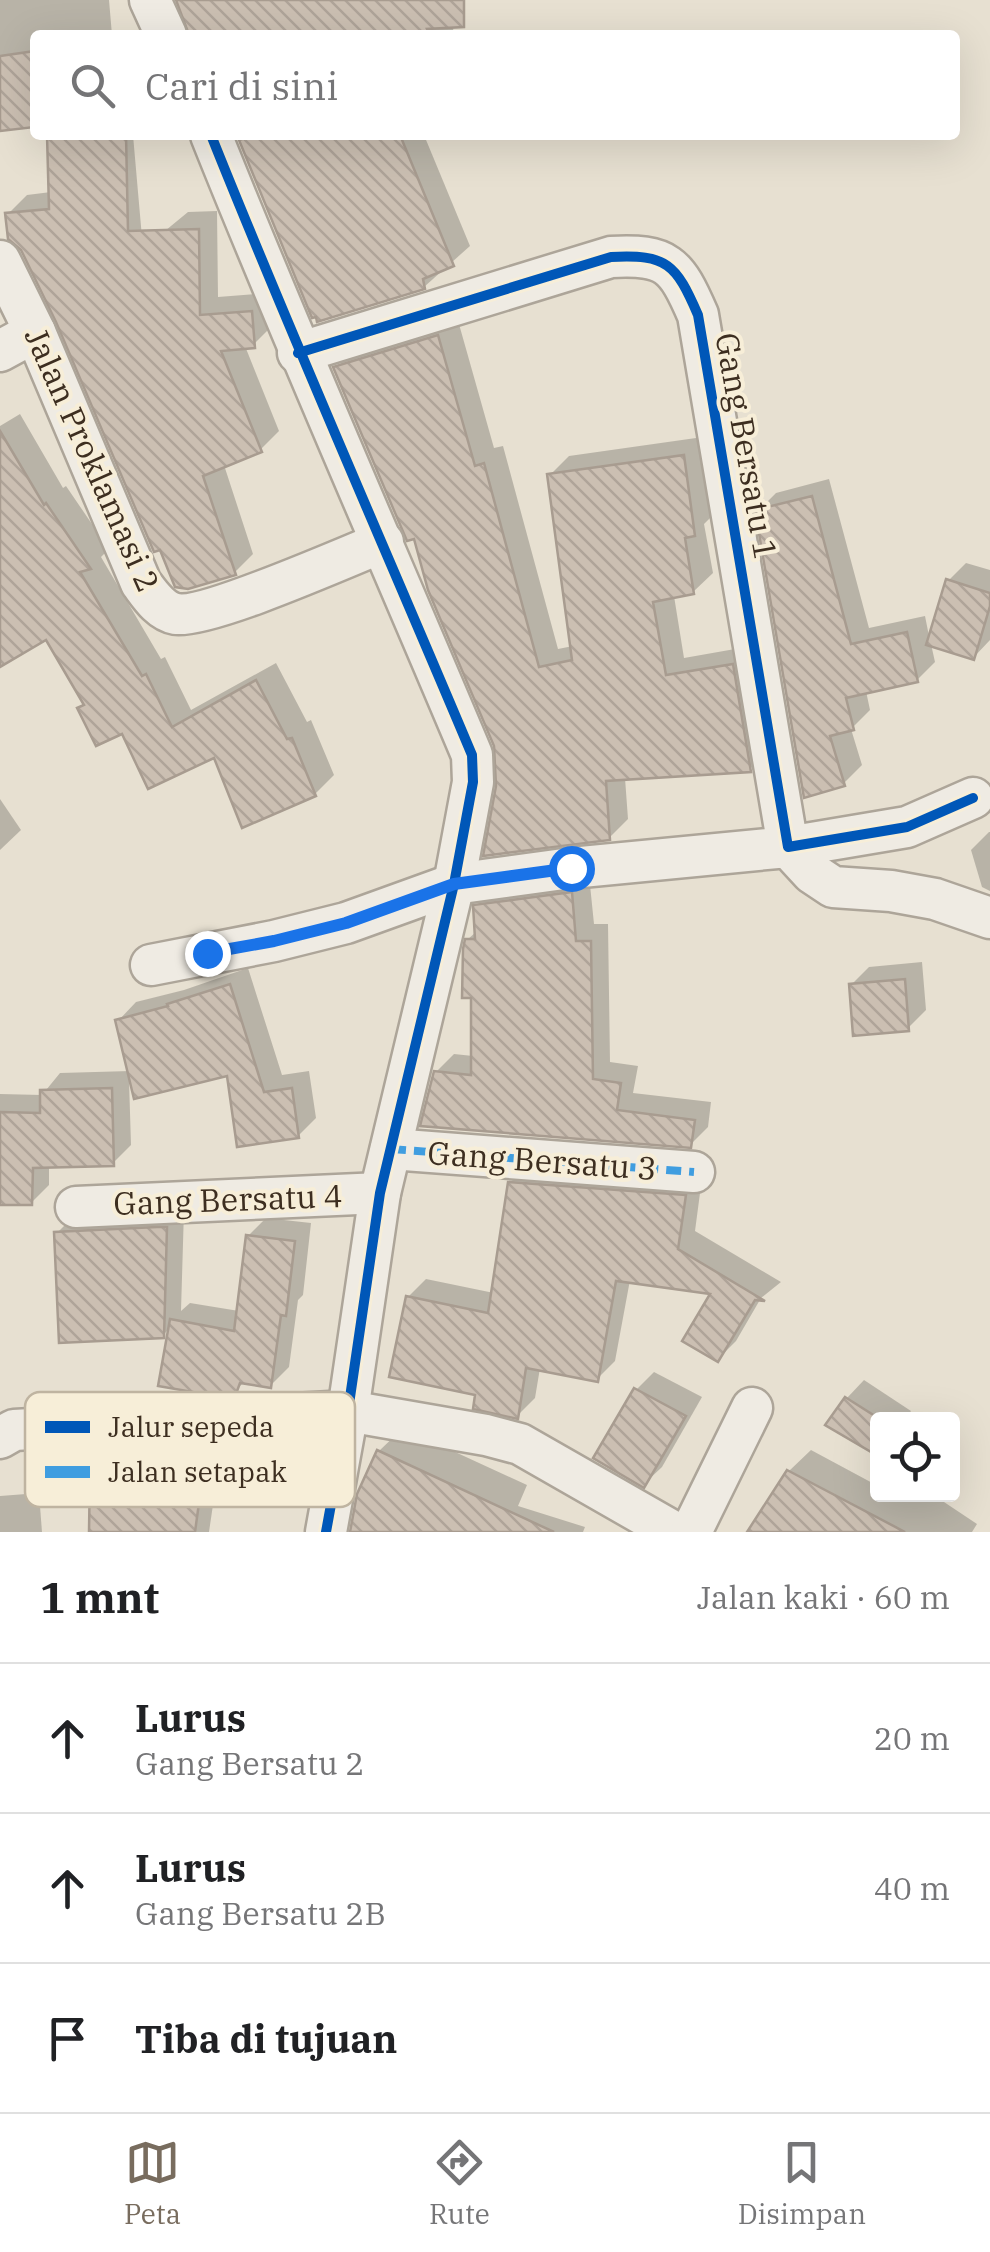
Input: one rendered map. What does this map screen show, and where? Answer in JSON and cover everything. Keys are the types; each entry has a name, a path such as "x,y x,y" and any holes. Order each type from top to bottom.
{"street":[{"path":"150,0 164,30"},
{"path":"212,140 298,353 472,755 472,782 454,884 380,1194 351,1392"},
{"name":"Gang Bersatu 1","path":"298,353 610,257 648,256 682,277 698,315 788,847"},
{"name":"Jalan Proklamasi 2","path":"0,261 17,341 141,584 157,604 174,614 212,608 383,542"},
{"path":"152,965 346,923 454,884 571,868 788,847 908,827 973,798"},
{"path":"788,847 812,873 833,887 935,899 990,918"},
{"name":"Gang Bersatu 3","path":"391,1149 694,1172"},
{"name":"Gang Bersatu 4","path":"76,1206 380,1194"},
{"path":"691,1532 752,1408"},
{"path":"355,1412 520,1444 674,1532"},
{"path":"0,1438 25,1429"},
{"path":"326,1532 331,1507"}],"building":[{"path":"176,0 464,0 464,27 187,30"},
{"path":"30,52 30,128 0,131 0,56"},
{"path":"47,140 126,140 128,231 199,229 200,315 252,311 255,348 221,351 262,452 203,476 236,575 188,589 175,587 160,550 154,552 56,322 21,250 8,239 5,213 49,209"},
{"path":"239,140 402,140 454,266 423,279 425,289 317,322 316,317 312,318"},
{"path":"438,335 475,466 484,463 539,667 572,660 547,474 684,455 695,536 685,538 694,594 653,602 666,675 733,664 751,772 606,781 610,840 483,856 496,786 494,746 428,590 414,539 407,541 333,367"},
{"path":"0,431 44,505 91,569 80,572 142,676 146,674 172,727 256,680 287,739 292,738 316,796 242,828 214,758 148,789 122,734 96,746 77,708 84,705 46,640 0,667"},
{"path":"812,496 851,644 907,632 918,682 846,698 854,730 830,736 845,786 804,798 755,510"},
{"path":"946,579 990,593 990,606 974,660 926,645"},
{"path":"572,892 576,941 591,941 593,1079 621,1083 617,1110 695,1120 691,1148 420,1126 434,1071 471,1075 471,998 462,998 465,939 475,939 473,905"},
{"path":"905,979 909,1031 853,1036 849,984"},
{"path":"230,984 264,1092 292,1088 299,1138 237,1147 227,1076 134,1099 115,1020"},
{"path":"112,1088 114,1166 33,1168 32,1205 0,1205 0,1112 40,1113 40,1090"},
{"path":"508,1182 686,1195 678,1249 765,1301 755,1300 718,1362 682,1341 710,1294 616,1281 598,1382 526,1368 518,1419 473,1409 475,1395 389,1377 406,1296 488,1313"},
{"path":"167,1227 164,1338 59,1343 54,1232"},
{"path":"246,1235 295,1241 286,1316 281,1315 271,1388 240,1383 237,1392 193,1392 158,1386 170,1319 234,1331"},
{"path":"634,1388 686,1416 644,1488 593,1458"},
{"path":"845,1397 870,1413 870,1451 825,1425"},
{"path":"377,1450 554,1532 350,1532 357,1494"},
{"path":"787,1470 905,1532 747,1532"},
{"path":"89,1507 198,1507 195,1532 89,1532"}],"marked path":[{"path":"391,1149 694,1172"}],"cycle path":[{"path":"213,140 472,755 473,782 454,884 380,1193 351,1392"},
{"path":"298,353 611,257 645,258 667,266 683,284 698,315 788,847 907,827 973,798"},
{"path":"326,1532 331,1507"}],"route":[{"path":"207,953 346,923 454,884 571,868"}]}
